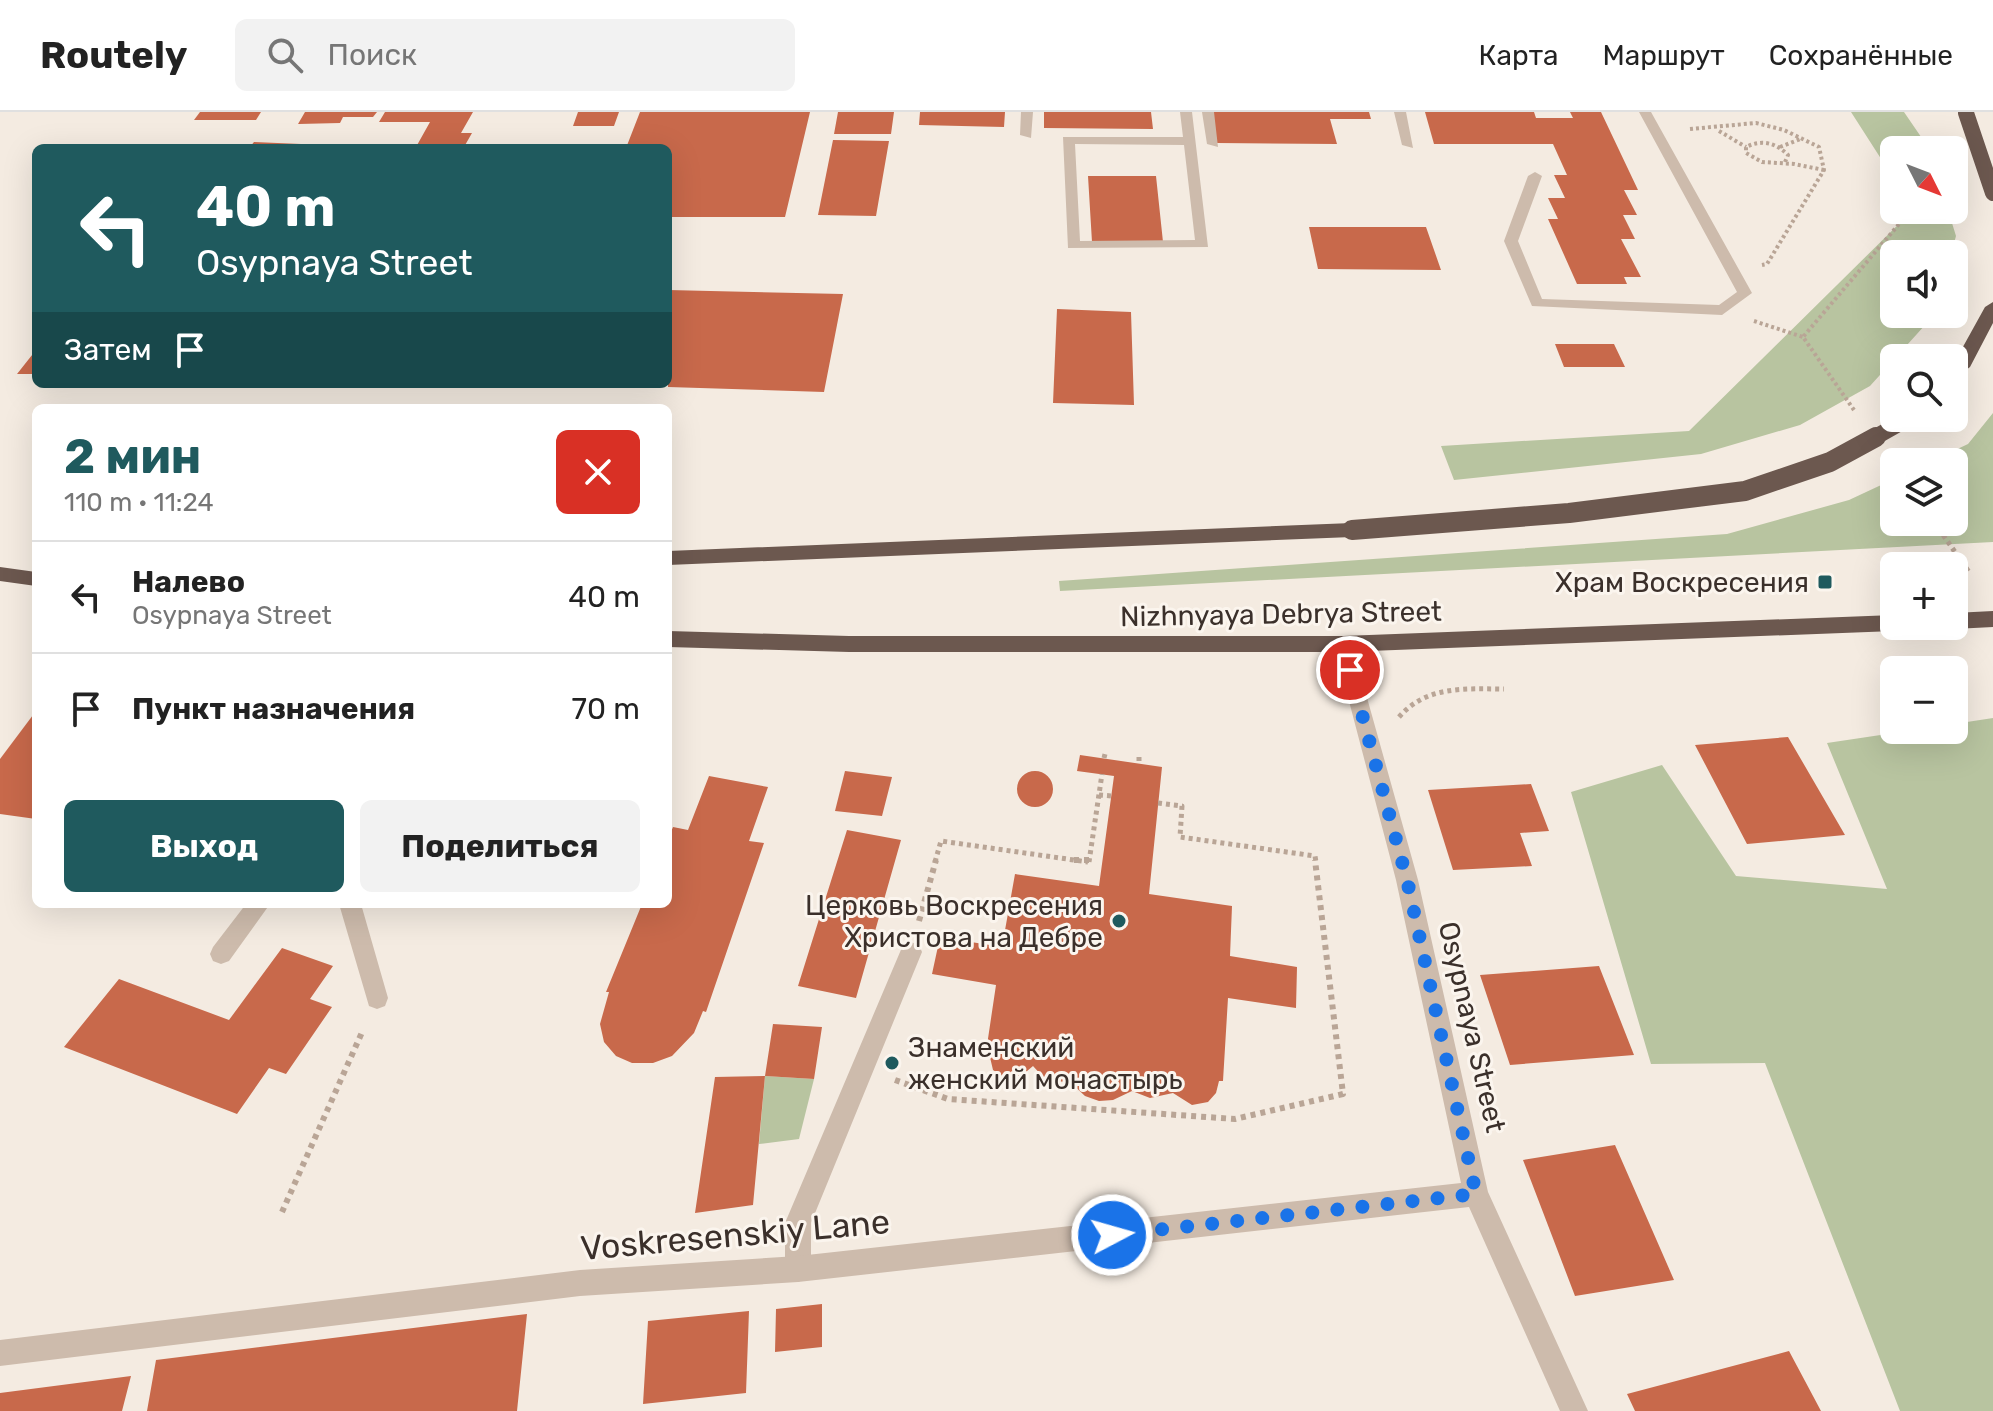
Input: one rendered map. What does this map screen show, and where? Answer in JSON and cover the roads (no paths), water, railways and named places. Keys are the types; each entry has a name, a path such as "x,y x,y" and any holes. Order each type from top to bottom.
{"highway":[{"path":"1966,113 1993,136"},
{"path":"1966,113 1993,193"},
{"path":"1968,355 1993,307"},
{"path":"672,558 1352,530 1569,513 1745,491 1830,462 1884,432"},
{"path":"0,574 32,578"},
{"path":"1968,620 1993,619"},
{"name":"Nizhnyaya Debrya Street","path":"672,639 849,644 1343,644 1880,624"}],"street":[{"path":"1026,135 1027,112"},
{"path":"1186,112 1203,244 1073,245 1068,140 1189,141"},
{"path":"1208,112 1213,144"},
{"path":"1400,112 1408,145"},
{"path":"1535,176 1511,241 1537,303 1722,310 1745,293 1645,112"},
{"name":"Osypnaya Street","path":"1343,644 1407,880 1476,1194 1574,1411"},
{"path":"221,954 256,908"},
{"path":"351,908 377,998"},
{"path":"798,1269 798,1223 911,952"},
{"name":"Voskresenskiy Lane","path":"0,1353 580,1283 798,1269 1476,1194"}],"place":[{"name":"Храм Воскресения","path":"1825,582"},
{"name":"Церковь Воскресения Христова на Дебре","path":"1119,921"},
{"name":"Знаменский женский монастырь","path":"892,1063"}]}
